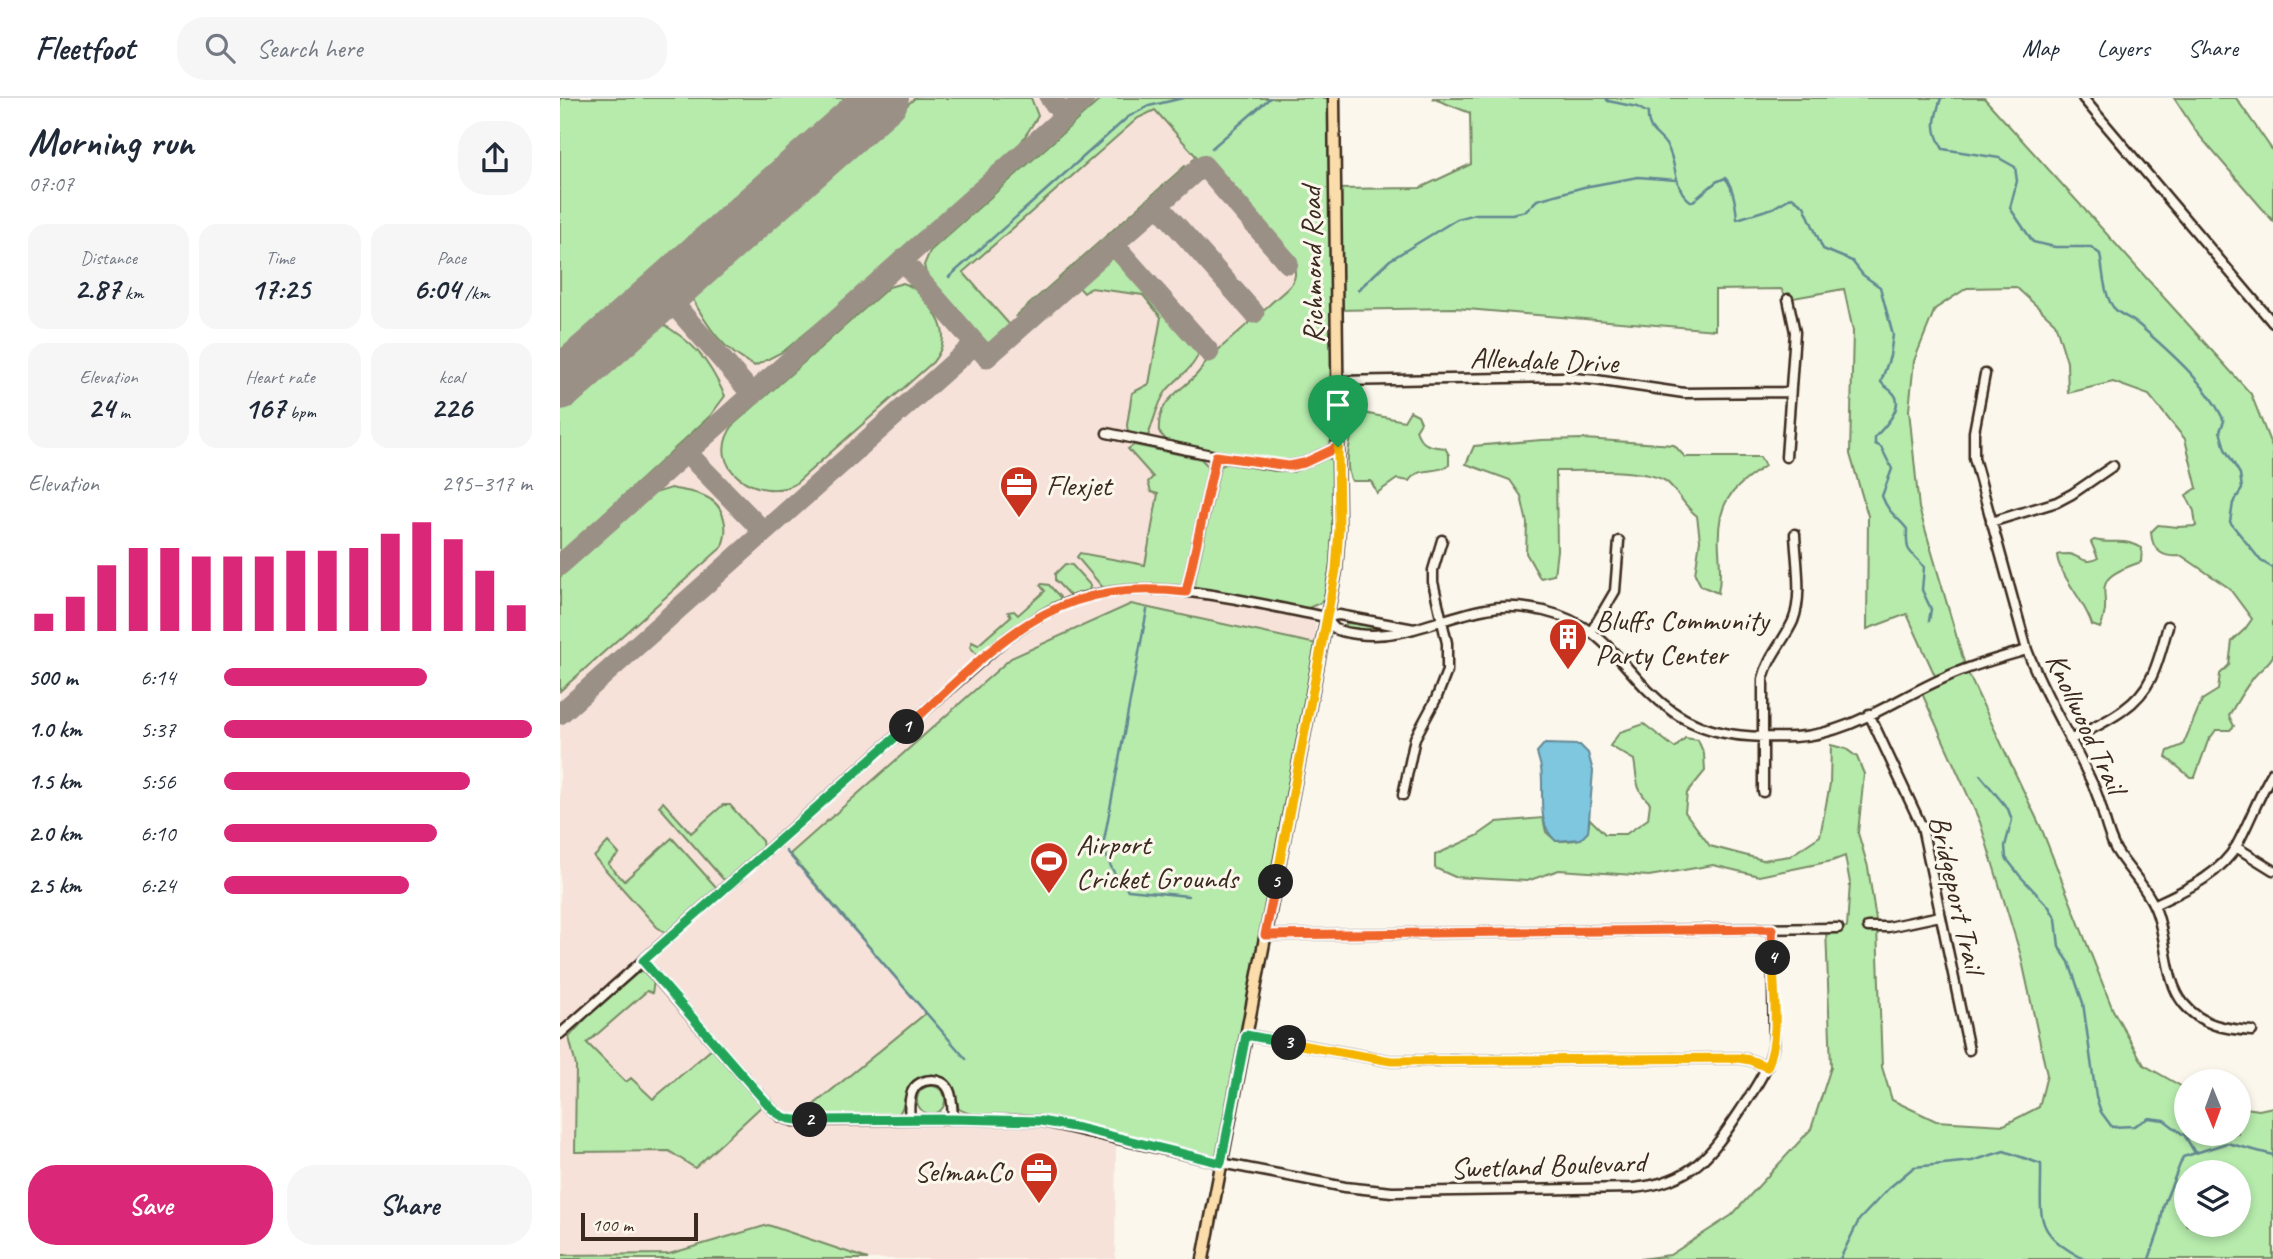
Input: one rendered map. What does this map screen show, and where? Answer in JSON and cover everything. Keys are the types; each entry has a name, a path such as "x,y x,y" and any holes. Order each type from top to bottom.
{"main road":[{"name":"Richmond Road","path":"1203,1259 1338,547 1334,98"}],"street":[{"path":"2083,98 2273,323"},
{"path":"1786,457 1795,332 1787,299"},
{"name":"Knollwood Trail","path":"1985,374 1975,424 1974,449 1991,522 2027,650 2040,683 2099,800 2113,844 2154,905 2164,933 2172,981 2183,1002 2195,1015 2210,1024 2252,1031"},
{"name":"Allendale Drive","path":"1337,381 1562,377 1684,393 1790,392"},
{"path":"1108,433 1216,456 1289,466 1304,463 1338,447"},
{"path":"1186,592 1216,456"},
{"path":"1991,522 2057,502 2113,466"},
{"path":"1763,792 1762,693 1765,671 1796,611 1795,534"},
{"path":"1403,795 1415,738 1436,699 1447,671 1448,653 1432,576 1442,540"},
{"path":"1591,632 1615,591 1619,541"},
{"path":"560,1034 1015,632 1044,613 1069,602 1101,593 1141,589 1186,592 1326,617 1339,615 1414,629"},
{"path":"1326,617 1335,629 1383,636 1403,633 1488,608 1518,608 1561,616 1591,632 1618,654 1656,697 1678,715 1720,733 1741,737 1816,735 1839,729 1944,677 2027,650"},
{"path":"2070,740 2123,710 2138,697 2151,678 2168,626"},
{"name":"Bridgeport Trail","path":"1869,714 1922,827 1969,1050"},
{"path":"2154,905 2206,878 2236,847 2273,772"},
{"path":"2236,847 2273,870"},
{"path":"1868,927 1888,927 1940,916"},
{"path":"1265,935 1838,928"},
{"name":"Swetland Boulevard","path":"643,961 781,1117 794,1121 1041,1121 1221,1163 1345,1187 1392,1192 1633,1188 1659,1185 1703,1161 1716,1146 1767,1067 1774,1042 1772,929"},
{"path":"1246,1035 1391,1061 1738,1058 1767,1067"},
{"path":"910,1120 913,1090 928,1080 946,1085 950,1092 953,1119"}],"shaded area":[{"path":"560,98 1310,98 1319,520 1315,643 1130,604 790,854 927,1013 795,1120 1040,1121 1116,1138 1115,1259 868,1259 768,1225 669,1254 560,1255"}],"green space":[{"path":"560,98 857,98 560,361"},
{"path":"915,98 1031,98 1038,116 1020,144 863,286 784,351 755,366 744,360 717,337 691,296"},
{"path":"1102,98 1328,98 1333,437 1322,451 1305,459 1283,462 1232,457 1168,442 1159,432 1163,409 1169,400 1201,370 1207,360 1287,289 1293,282 1295,272 1291,260 1203,164 1196,166 1192,161 1196,156 1155,110 1138,118 963,272 1009,324 1007,334 994,346 986,342 926,274 924,265 930,251"},
{"path":"1432,98 1984,98 2251,394 2273,450 2273,656 2240,696 2229,716 2234,726 2230,730 2216,730 2208,741 2195,777 2190,777 2166,757 2168,751 2183,745 2202,700 2218,690 2220,674 2229,665 2232,641 2252,619 2229,588 2182,556 2170,556 2160,552 2152,539 2151,532 2158,525 2196,526 2194,511 2186,495 2197,488 2185,439 2149,395 2113,382 2068,393 2067,362 2055,323 2016,287 1967,288 1935,309 1914,361 1909,410 1919,508 1966,669 2042,830 2113,1010 2144,1065 2174,1082 2174,1146 2251,1146 2251,1109 2273,1107 2273,1259 1640,1259 1670,1255 1732,1215 1811,1129 1831,1067 1826,928 1847,927 1850,883 1845,856 1759,876 1713,865 1649,876 1559,870 1527,881 1455,877 1435,868 1435,855 1477,836 1497,822 1543,818 1546,832 1556,841 1570,841 1583,837 1590,819 1605,834 1626,834 1648,819 1650,803 1639,788 1634,760 1610,746 1620,732 1644,724 1675,748 1685,738 1698,740 1704,754 1705,771 1687,793 1685,812 1710,846 1763,860 1790,856 1820,836 1830,784 1831,745 1846,749 1857,757 1864,774 1858,833 1868,867 1877,927 1882,1067 1892,1100 1936,1121 2004,1125 2039,1107 2047,1075 2021,956 1980,822 1920,689 1937,680 1907,614 1867,629 1868,516 1850,454 1853,331 1844,289 1788,299 1781,289 1715,290 1715,330 1455,308 1337,310 1335,189 1420,188 1471,164 1470,113"},
{"path":"2174,98 2236,98 2273,151 2273,221 2197,133"},
{"path":"1185,166 1188,170 1185,176 1026,317 1019,319 1016,316"},
{"path":"1107,258 1126,264 1200,347 1196,360 1164,395 1148,436 1128,433 1127,425 1132,393 1149,384 1161,317 1143,295 1091,288 1084,293 1075,283 1099,261"},
{"path":"903,283 920,294 939,321 942,345 933,362 795,484 781,489 766,489 739,478 725,455 726,440 734,424 889,287"},
{"path":"659,322 691,344 706,362 725,396 710,416 560,554 560,410"},
{"path":"1410,411 1418,415 1421,422 1416,430 1423,442 1445,448 1449,455 1449,465 1418,473 1409,481 1397,479 1377,493 1371,481 1352,481 1348,457 1358,412 1404,421"},
{"path":"1584,439 1674,445 1685,457 1760,457 1765,466 1734,491 1723,509 1719,534 1718,593 1701,586 1695,574 1700,540 1697,516 1668,483 1660,478 1632,473 1556,471 1557,550 1554,575 1540,578 1526,553 1527,523 1521,496 1510,480 1466,464 1474,446"},
{"path":"1134,445 1201,459 1207,465 1210,475 1180,587 1126,586 1104,589 1077,557 1080,553 1145,565 1158,494 1151,492 1148,482 1153,477 1128,449"},
{"path":"1326,458 1331,459 1334,467 1332,556 1324,598 1320,603 1306,609 1196,588 1194,585 1220,467 1227,463 1293,472"},
{"path":"671,488 700,494 717,505 725,525 721,548 560,691 560,577 655,493"},
{"path":"2091,542 2124,542 2142,548 2141,562 2123,569 2106,582 2104,615 2100,628 2092,625 2062,571 2057,555 2070,554 2084,560 2094,560 2098,558"},
{"path":"1065,564 1072,565 1090,585 1089,593 1072,598 1055,580 1055,574"},
{"path":"1040,585 1049,585 1060,597 1059,602 982,657 977,655 970,647 972,642 978,645 1011,616 1008,612 1014,611 1018,615 1045,591"},
{"name":"Airport Cricket Grounds","path":"1131,604 1321,645 1221,1163 1060,1119 1025,1114 980,1115 966,1112 959,1109 949,1082 932,1075 914,1080 897,1116 800,1116 926,1013 790,854 1011,658"},
{"path":"1347,623 1401,629 1371,631 1346,628"},
{"path":"663,802 691,833 723,805 730,805 762,841 763,849 727,880 723,879 659,806"},
{"path":"672,838 717,888 666,933 657,927 594,857 608,842 619,854 608,864 624,881"},
{"path":"640,971 647,972 654,981 652,993 647,991 587,1043 626,1082 631,1078 653,1099 713,1048 763,1105 695,1168 669,1151 575,1152 576,1066 569,1037 587,1017"},
{"path":"931,1086 941,1090 945,1100 941,1110 931,1114 921,1110 917,1100 921,1090"},
{"path":"768,1225 868,1259 560,1259 560,1255 669,1254"}],"water":[{"path":"1544,744 1580,745 1588,753 1593,771 1588,832 1581,839 1556,841 1545,826 1541,768 1537,752"}],"waterway":[{"path":"949,277 1128,117 1149,106 1183,98"},
{"path":"1212,148 1270,98"},
{"path":"1606,98 1608,101 1637,107 1648,113 1651,129 1667,146 1681,190 1692,202 1725,178 1732,191 1737,219 1773,208 1792,197 1804,206 1823,249 1852,261 1863,275 1880,287 1893,335 1890,356 1881,382 1893,393 1897,404 1892,417 1875,437 1875,444 1881,447 1892,469 1882,496 1890,511 1907,529 1908,548 1924,567 1922,590 1931,609 1929,621"},
{"path":"1941,98 1935,124 1943,149 1999,158 2015,167 2017,181 2010,208 2033,242 2055,247 2091,247 2100,254 2106,291 2113,306 2163,346 2208,394 2224,421 2220,431 2225,449 2240,474 2242,489 2233,503 2230,522 2261,561 2273,568"},
{"path":"1358,290 1390,260 1457,219 1475,214 1512,214 1526,211 1537,200 1584,187 1638,177 1676,180"},
{"path":"1147,610 1103,846 1112,870 1128,890 1188,896"},
{"path":"1980,775 2008,809 2012,820 2005,846 2006,858 2049,907 2056,919 2059,947 2069,962 2083,1003 2096,1097 2101,1112 2112,1127 2134,1126 2149,1118 2164,1120 2185,1136 2195,1153"},
{"path":"786,851 966,1059"},
{"path":"2149,1259 2159,1231 2164,1204 2183,1157 2227,1143 2273,1155"},
{"path":"1840,1259 1859,1220 1889,1188 1914,1167 1972,1161 2004,1151 2041,1164 2041,1210 2047,1231 2055,1240 2084,1259"}],"taxiway":[{"path":"1050,98 1065,116"},
{"path":"560,565 1085,98"},
{"path":"903,261 987,357 1203,165 1288,263"},
{"path":"1158,205 1254,313"},
{"path":"1114,245 1209,352"},
{"path":"664,293 753,395"},
{"path":"560,714 975,344"},
{"path":"687,453 764,532"}],"runway":[{"path":"560,384 883,98"}],"place":[{"name":"Flexjet","path":"1019,519"},
{"name":"Bluffs Community Party Center","path":"1568,671"},
{"name":"Airport Cricket Grounds","path":"1049,895"},
{"name":"SelmanCo","path":"1039,1205"}],"route":[{"path":"1338,447 1339,528 1336,570 1265,935 1772,929 1774,1042 1767,1067 1738,1058 1391,1061 1246,1035 1221,1163 1041,1121 794,1121 781,1117 643,961 1007,638 1044,613 1069,602 1101,593 1141,589 1186,592 1216,456 1289,466 1304,463 1338,447"}]}
